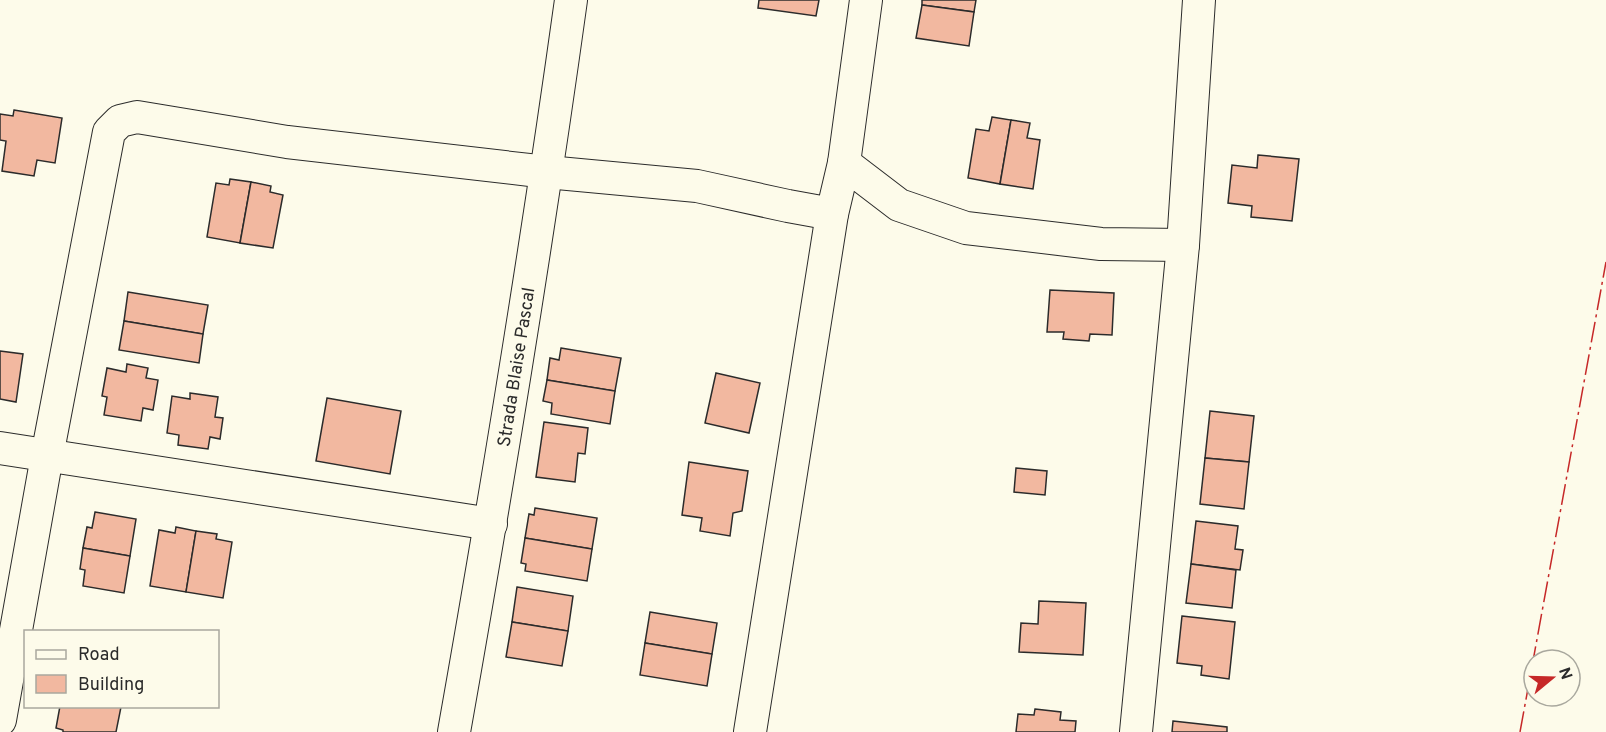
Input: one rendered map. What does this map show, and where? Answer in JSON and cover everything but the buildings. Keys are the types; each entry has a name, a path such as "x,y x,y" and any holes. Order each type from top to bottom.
{"street":[{"name":"Strada Blaise Pascal","path":"454,732 491,524 547,172 571,0"},
{"path":"750,732 832,214 844,163 866,0"},
{"path":"1136,732 1183,245 1199,0"},
{"path":"0,720 47,456 109,132 120,121 137,117 287,142 547,172 698,186 832,214"},
{"path":"844,163 898,205 966,228 1101,244 1183,245"},
{"path":"0,448 491,524"}],"power":[{"path":"1520,732 1606,262"}]}
